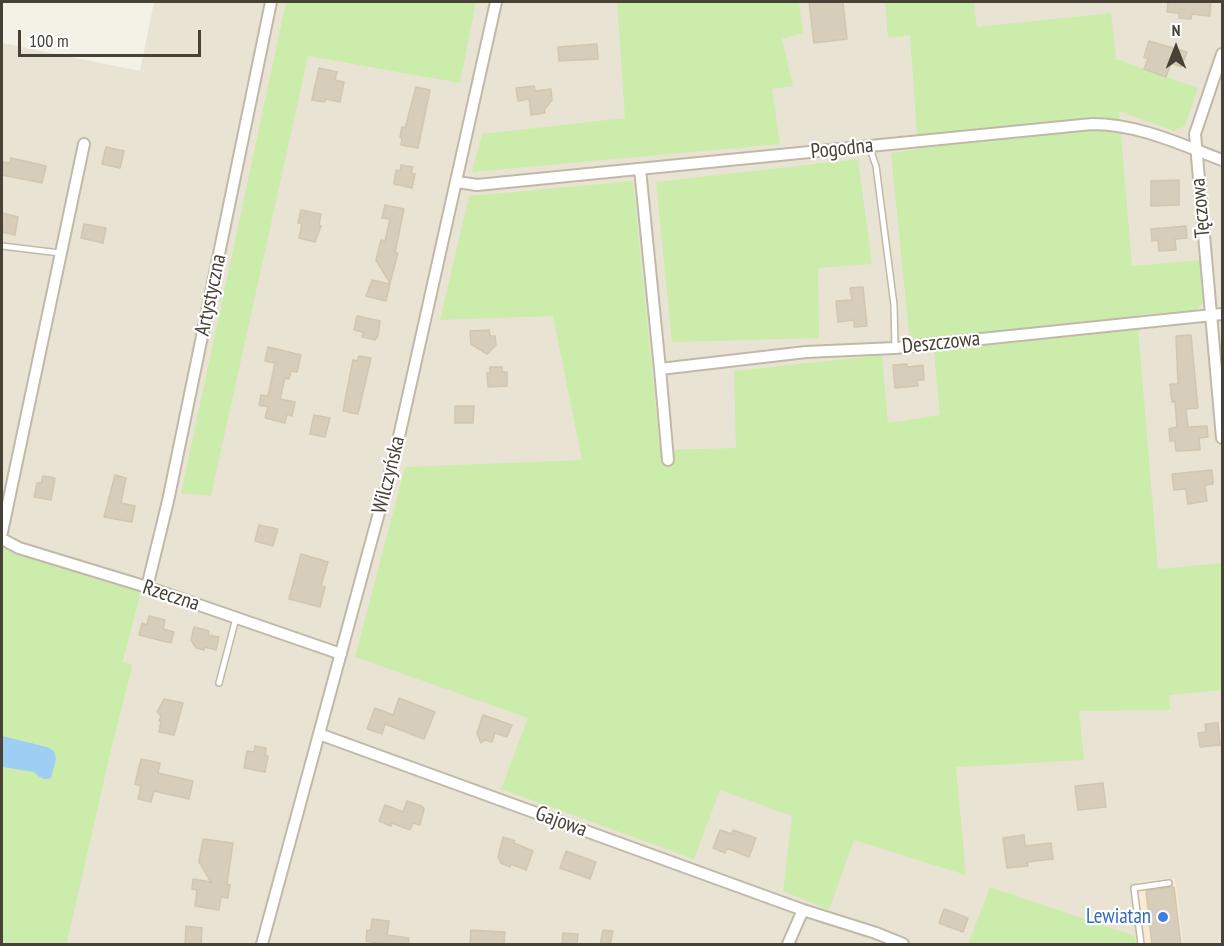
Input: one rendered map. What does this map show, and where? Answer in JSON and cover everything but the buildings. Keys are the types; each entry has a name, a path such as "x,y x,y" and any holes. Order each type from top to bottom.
{"street":[{"name":"Artystyczna","path":"147,588 168,501 271,2"},
{"name":"Wilczyńska","path":"262,945 396,450 496,2"},
{"name":"Tęczowa","path":"1222,54 1195,134 1222,438"},
{"name":"Pogodna","path":"457,182 477,185 1068,126 1114,124 1135,128 1222,160"},
{"path":"2,532 84,144"},
{"path":"640,170 668,460"},
{"name":"Deszczowa","path":"660,369 806,352 895,348 1222,314"},
{"name":"Rzeczna","path":"2,539 19,548 147,588 341,654"},
{"name":"Gajowa","path":"319,734 803,910 876,933 903,945"},
{"path":"788,945 803,910"}],"lane":[{"path":"869,146 876,166 894,305 895,348"},
{"path":"2,246 60,253"},
{"path":"219,683 236,618"},
{"path":"1141,945 1134,888 1169,884"}],"shaded area":[{"path":"154,2 1222,2 1222,944 67,944 133,665 123,663 142,589 2,546 2,43 140,71"},
{"name":"Lewiatan","path":"1175,878 1183,944 1144,944 1137,882"}],"green space":[{"path":"286,2 476,2 460,83 308,56 211,496 181,493"},
{"path":"617,2 799,2 803,33 782,39 793,86 772,89 780,144 472,172 482,134 625,118"},
{"path":"885,2 974,2 977,27 1111,13 1116,59 1198,88 1185,126 1174,131 1119,111 1132,266 1200,260 1204,301 1196,310 1137,315 1158,569 1222,563 1222,690 1169,695 1170,710 1079,711 1084,760 956,767 966,875 854,840 829,910 783,891 792,816 720,790 694,859 501,789 528,718 355,657 405,467 582,460 553,316 440,320 469,196 633,181 660,450 736,448 734,371 882,355 888,423 940,415 934,351 909,334 891,153 918,149 910,35 888,38"},
{"path":"858,159 872,264 818,268 819,338 672,342 656,182"},
{"path":"2,546 142,589 123,662 133,665 67,944 2,944"},
{"path":"990,887 1135,936 1136,944 968,944"}],"water":[{"path":"2,736 47,747 54,751 56,759 51,778 44,779 34,772 2,767"}],"place":[{"name":"Lewiatan","path":"1163,917"}]}
